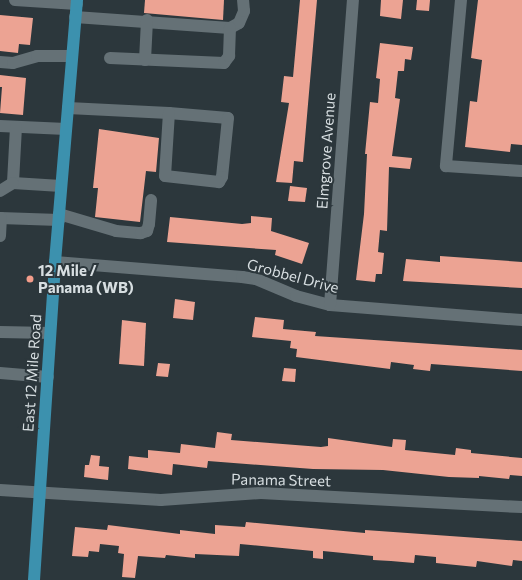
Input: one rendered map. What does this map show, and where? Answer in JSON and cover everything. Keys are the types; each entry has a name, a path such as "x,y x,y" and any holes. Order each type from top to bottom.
{"main road":[{"name":"East 12 Mile Road","path":"34,580 55,262 77,2"}],"street":[{"path":"15,0 77,2"},
{"path":"75,17 147,20 230,28 239,23 244,11 243,0"},
{"name":"Elmgrove Avenue","path":"330,305 353,0"},
{"path":"461,0 446,166 522,171"},
{"path":"145,60 147,20"},
{"path":"110,58 224,63 229,56 230,28"},
{"path":"0,62 13,63 37,56 72,56"},
{"path":"68,108 169,113 228,118 222,177 219,182 165,176 169,113"},
{"path":"0,126 66,129"},
{"path":"13,184 16,127"},
{"path":"0,191 13,184 62,186"},
{"path":"0,236 1,218 59,217 116,231 141,233 147,231 151,200"},
{"name":"Grobbel Drive","path":"55,262 256,279 296,296 330,305 522,320"},
{"path":"0,332 50,333"},
{"path":"0,373 48,377"},
{"name":"Panama Street","path":"0,490 161,500 260,493 522,507"}],"building":[{"path":"145,0 224,0 223,20 144,13"},
{"path":"300,0 317,0 303,162 294,161 292,183 276,182 289,103 281,102 284,76 293,77"},
{"path":"381,0 403,0 401,19 380,16"},
{"path":"417,0 430,0 429,11 416,10"},
{"path":"478,0 522,0 522,145 511,144 510,152 465,147 470,101 477,102 482,60 471,58"},
{"path":"0,15 33,18 30,45 19,44 18,53 0,51"},
{"path":"380,43 413,47 411,60 405,59 404,71 398,71 395,98 400,99 392,156 412,158 410,169 389,167 387,231 380,230 378,252 384,253 382,274 376,274 375,282 356,280 364,214 367,154 365,154 370,102 378,103 380,79 376,78"},
{"path":"0,75 26,78 23,115 0,113 2,87 0,87"},
{"path":"99,129 159,138 156,172 146,171 140,222 95,217 98,188 93,188"},
{"path":"290,186 307,188 305,202 288,201"},
{"path":"251,216 272,218 271,231 309,243 302,264 275,255 276,250 167,242 170,217 242,224 251,223"},
{"path":"440,256 522,262 522,288 403,281 406,259 440,262"},
{"path":"175,299 195,302 193,320 173,318"},
{"path":"255,317 284,320 283,329 316,332 315,336 522,350 522,371 431,364 430,371 413,369 414,365 391,362 390,369 296,357 297,349 290,348 291,341 252,337"},
{"path":"122,320 146,323 144,366 119,364"},
{"path":"158,363 170,364 168,377 156,376"},
{"path":"284,368 296,369 295,382 282,381"},
{"path":"217,432 232,434 231,440 321,447 328,446 328,438 392,447 393,439 406,440 405,450 455,455 456,448 471,450 471,453 522,458 522,476 510,475 509,479 479,476 479,478 449,477 383,470 313,469 208,461 207,468 173,464 172,475 128,469 129,456 148,458 148,450 180,453 181,444 215,448"},
{"path":"91,455 100,456 99,466 109,467 108,480 84,477 85,465 89,465"},
{"path":"246,522 365,533 365,530 522,541 522,561 513,560 512,566 477,561 476,567 436,563 436,557 415,555 414,563 373,560 373,556 323,551 323,559 313,558 313,551 240,544 239,556 195,554 195,558 166,555 165,558 138,556 135,578 122,577 124,554 118,553 119,546 100,544 99,552 89,551 88,557 72,556 75,527 107,530 108,525 180,534 180,530 215,534 215,525 245,527"}],"place":[{"name":"12 Mile / Panama (WB)","path":"30,279"}]}
